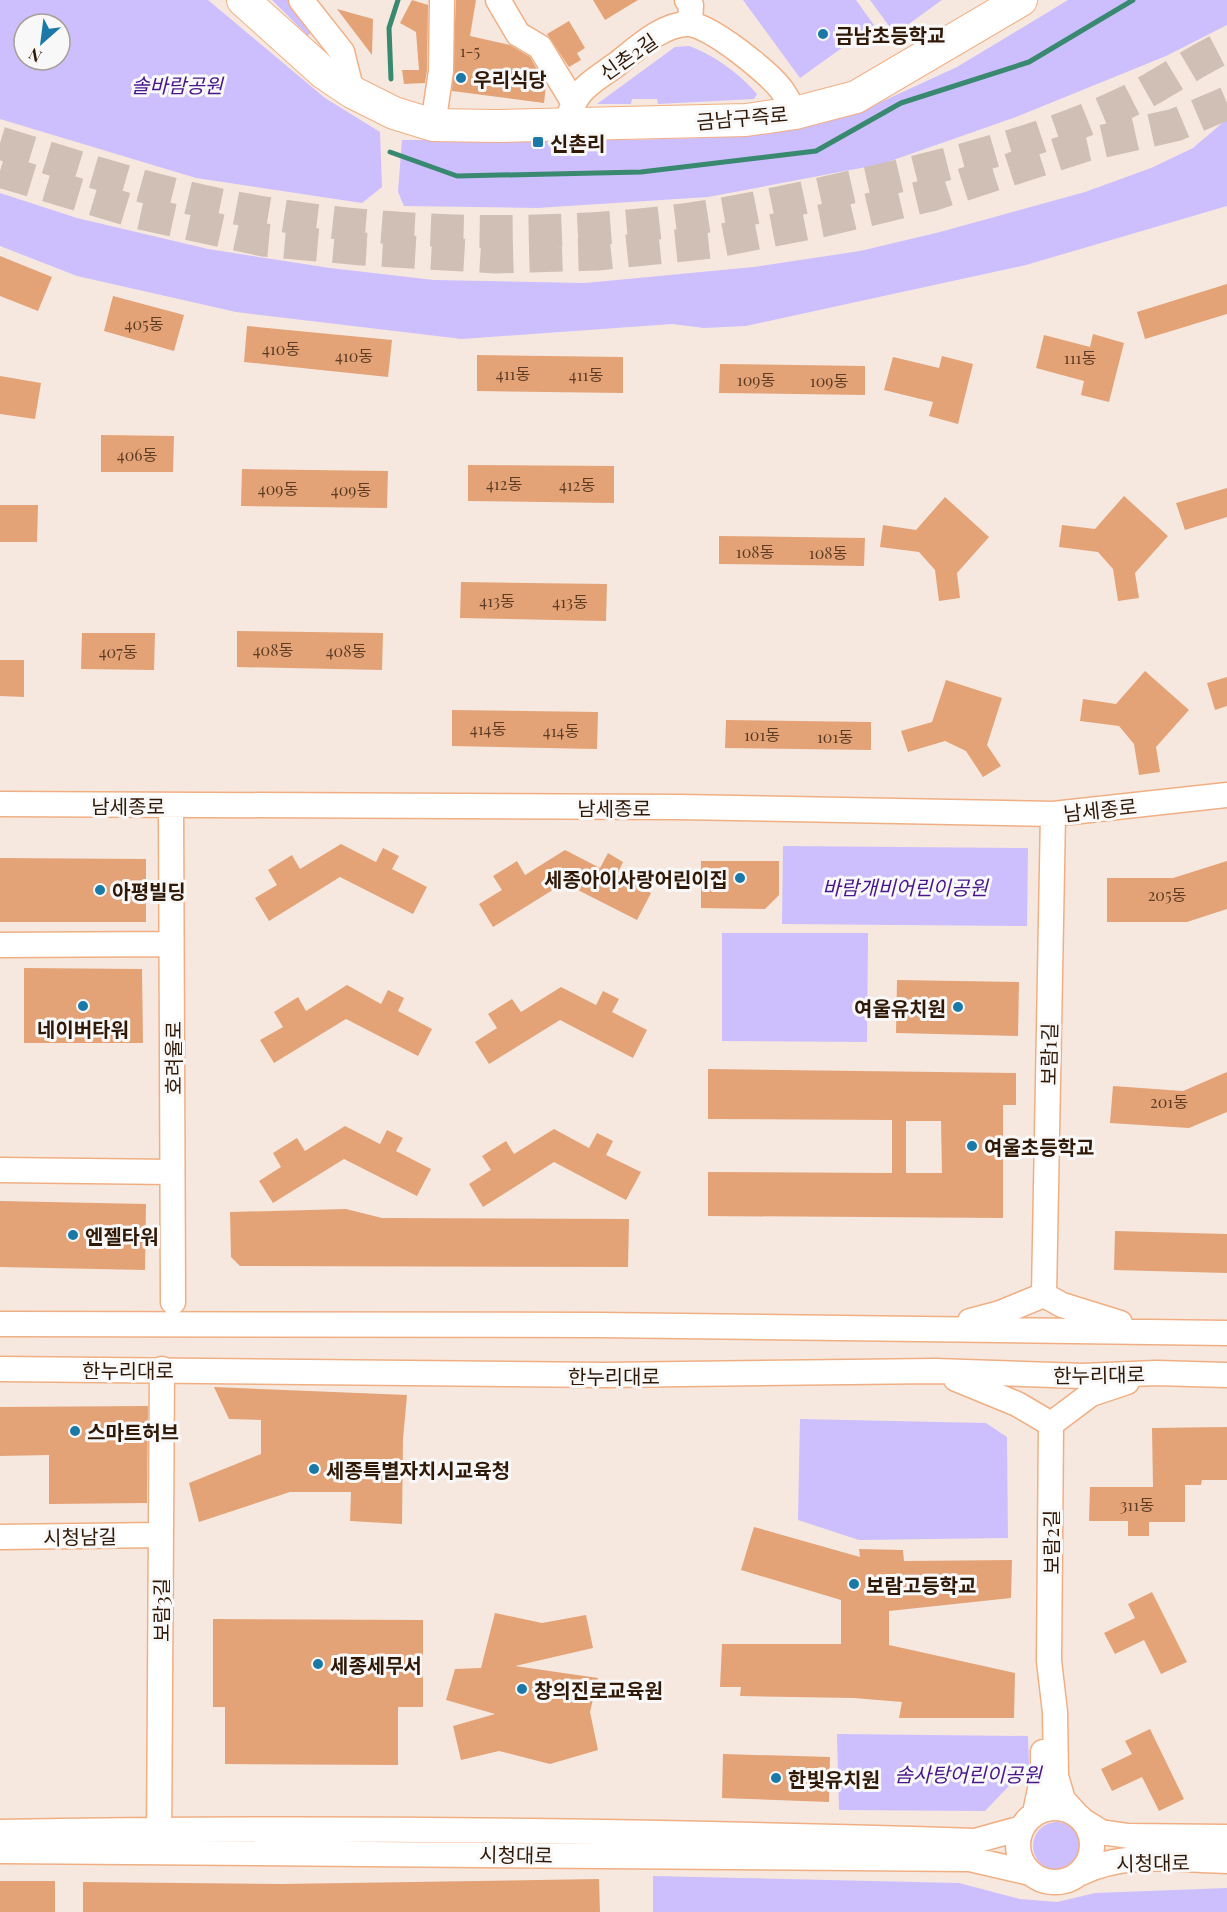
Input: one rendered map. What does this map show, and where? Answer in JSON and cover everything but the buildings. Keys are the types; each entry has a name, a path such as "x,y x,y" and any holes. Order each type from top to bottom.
{"main road":[{"name":"금남구즉로","path":"243,0 324,73 352,92 394,113 434,125 569,113 746,120 795,113 856,97 1021,0"}],"street":[{"path":"301,0 342,52 352,92"},
{"path":"434,125 441,71 442,0"},
{"path":"498,0 518,34 540,46 569,113"},
{"path":"687,0 691,5 690,24 721,38 769,77 781,89 795,113"},
{"name":"신촌2길","path":"569,113 586,87 661,33 676,26 690,24"},
{"name":"남세종로","path":"0,804 679,807 1053,814 1227,795"},
{"name":"호려울로","path":"171,805 173,1302"},
{"name":"보람1길","path":"1044,1295 1053,814"},
{"path":"0,945 171,944"},
{"path":"0,1152 0,1170 172,1172"},
{"path":"939,1329 1000,1313 1044,1295 1062,1305 1102,1318 1160,1332"},
{"path":"100,1325 173,1302 236,1325"},
{"path":"0,1324 939,1329 1227,1334"},
{"name":"한누리대로","path":"0,1370 162,1369 603,1375 935,1371 1083,1376 1156,1372 1227,1375"},
{"name":"보람3길","path":"159,1840 162,1369"},
{"path":"935,1371 1017,1404 1051,1424 1091,1394 1156,1372"},
{"name":"보람2길","path":"1029,1820 1043,1775 1042,1713 1049,1660 1051,1424"},
{"name":"시청남길","path":"0,1537 160,1535"},
{"name":"보람2길","path":"1049,1660 1055,1712 1056,1776 1063,1800 1080,1818"},
{"path":"1055,1808 1080,1818 1092,1835 1093,1848 1089,1862 1081,1873 1069,1880 1056,1882 1042,1880 1030,1873 1018,1851 1029,1820 1055,1808"},
{"name":"시청대로","path":"1080,1818 1101,1832 1128,1836 1227,1837"},
{"name":"시청대로","path":"0,1851 159,1840 680,1832 975,1841 1029,1820"},
{"name":"시청대로","path":"0,1832 159,1840 970,1859 1030,1873"},
{"name":"시청대로","path":"1081,1873 1099,1864 1126,1860 1227,1861"}],"green space":[{"name":"솔바람공원","path":"0,0 208,0 325,98 380,132 382,187 362,203 196,178 0,119"},
{"path":"272,0 291,0 314,29 308,36"},
{"path":"743,0 856,0 874,25 800,78"},
{"path":"870,0 942,0 895,34"},
{"path":"1068,0 1227,0 1227,25 1166,56 1016,117 882,164 708,197 537,208 404,206 398,192 402,140 703,138 797,129 855,114 957,67"},
{"path":"689,46 708,54 735,72 757,94 754,99 658,104 657,99 632,99 631,104 597,104 675,47"},
{"path":"1227,119 1227,206 1026,265 746,326 704,328 672,324 462,339 236,312 77,276 0,246 0,193 77,218 208,249 330,268 434,280 585,283 754,267 860,251 940,232 1085,192 1151,168 1193,148"},
{"name":"바람개비어린이공원","path":"783,846 1028,848 1027,926 782,924"},
{"path":"722,933 868,933 867,1042 722,1041"},
{"path":"800,1419 986,1423 1007,1437 1008,1538 859,1540 798,1520"},
{"name":"솜사탕어린이공원","path":"837,1734 1028,1736 1029,1765 985,1811 839,1810"},
{"path":"1057,1822 1074,1829 1081,1846 1074,1863 1057,1870 1040,1863 1033,1846 1040,1829"},
{"path":"653,1876 959,1883 1020,1899 1057,1902 1095,1893 1227,1888 1227,1912 653,1912"}],"waterway":[{"path":"391,79 389,28 398,0"},
{"path":"390,152 457,176 641,172 816,151 901,103 1029,62 1133,0"}],"tunnel":[{"path":"0,143 164,192 231,207 318,221 484,232 650,224 703,217 813,196 909,174 1005,148 1068,127 1127,102 1227,46"},
{"path":"0,171 136,212 263,240 495,257 598,254 712,242 821,221 931,195 1086,145 1175,125 1227,103"}],"place":[{"name":"금남초등학교","path":"823,34"},
{"name":"우리식당","path":"461,78"},
{"name":"신촌리","path":"538,142"},
{"name":"세종아이사랑어린이집","path":"740,878"},
{"name":"아평빌딩","path":"100,890"},
{"name":"네이버타워","path":"83,1006"},
{"name":"여울유치원","path":"958,1007"},
{"name":"여울초등학교","path":"972,1146"},
{"name":"엔젤타워","path":"73,1235"},
{"name":"스마트허브","path":"75,1431"},
{"name":"세종특별자치시교육청","path":"314,1469"},
{"name":"보람고등학교","path":"854,1584"},
{"name":"세종세무서","path":"318,1664"},
{"name":"창의진로교육원","path":"522,1689"},
{"name":"한빛유치원","path":"776,1778"}]}
